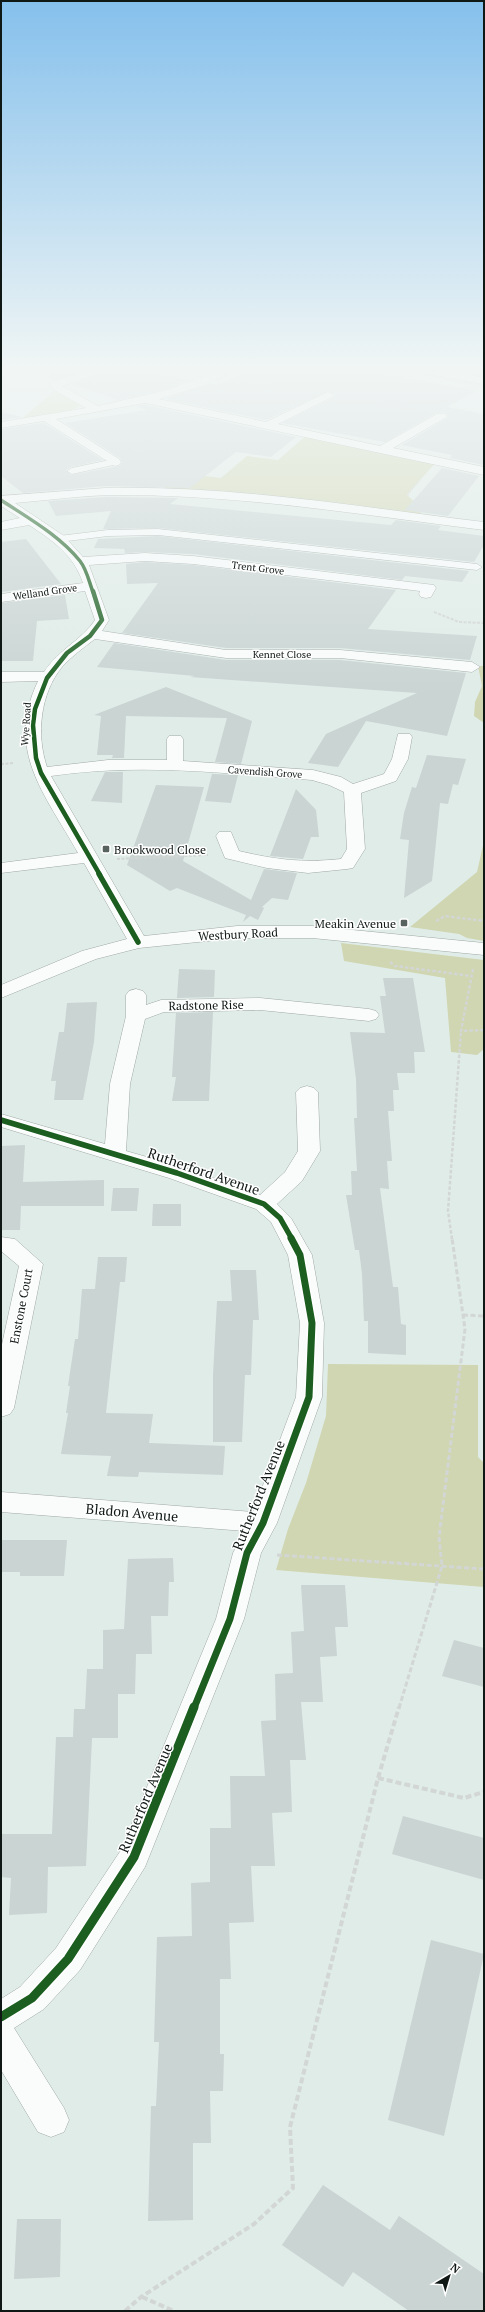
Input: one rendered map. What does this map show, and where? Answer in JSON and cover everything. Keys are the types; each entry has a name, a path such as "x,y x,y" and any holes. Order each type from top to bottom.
{"street":[{"path":"2,501 72,493 140,492 225,496 484,526"},
{"path":"2,501 59,539 80,561 86,571 102,620 93,634"},
{"path":"1,526 32,520"},
{"name":"Trent Grove","path":"80,561 145,556 193,560 429,588 426,594"},
{"name":"Welland Grove","path":"1,598 90,586"},
{"name":"Kennet Close","path":"93,634 157,646 226,654 340,654 449,659 472,667"},
{"name":"Wye Road","path":"93,634 67,652 47,676 37,699 34,721 33,748 41,773 138,942"},
{"path":"1,677 47,676"},
{"path":"225,836 231,854 266,863 308,868 347,864 356,849 352,790 390,777 400,759 404,737"},
{"path":"175,739 175,766"},
{"name":"Cavendish Grove","path":"41,773 71,767 175,766 313,775 335,781 352,790"},
{"path":"1,868 89,859"},
{"name":"Westbury Road","path":"1,992 89,956 138,942 237,932 312,932 480,956"},
{"path":"115,1154 120,1084 136,1016 136,995"},
{"name":"Radstone Rise","path":"136,1016 161,1006 260,1004 369,1015"},
{"name":"Rutherford Avenue","path":"264,1204 294,1176 309,1150 307,1092"},
{"name":"Rutherford Avenue","path":"1,1120 177,1173 264,1204 280,1218 300,1255 312,1323 309,1397 263,1523 247,1553 230,1619 134,1857 68,1960 32,1998 1,2017"},
{"name":"Enstone Court","path":"1,1244 7,1244 31,1264 1,1408"},
{"name":"Bladon Avenue","path":"1,1502 263,1523"},
{"path":"1,2038 51,2120"}],"lane":[{"path":"59,539 108,533 158,532 478,567"}],"path":[{"path":"420,480 407,495 420,507 421,519"},
{"path":"426,594 422,605 424,608 459,622 484,623"},
{"path":"89,859 231,854"},
{"path":"126,2311 141,2297 254,2224 293,2188 290,2127 378,1778 442,1566 440,1536 465,1329 448,1211 461,1031 480,956"},
{"path":"461,1031 484,1030"},
{"path":"463,1315 484,1316"},
{"path":"247,1553 484,1569"},
{"path":"378,1778 464,1798 484,1792"},
{"path":"141,2297 174,2311"}],"green space":[{"path":"172,480 420,480 407,495 420,507 421,519 225,496 160,493"},
{"path":"478,666 484,666 484,723 474,716 475,702 482,686"},
{"path":"484,841 484,941 467,938 459,934 410,927 477,872"},
{"path":"341,943 484,960 484,1049 477,1055 451,1052 445,978 344,961"},
{"path":"328,1364 478,1365 478,1457 484,1463 484,1587 276,1570 288,1529 306,1483 326,1416"}],"building":[{"path":"6,480 200,480 190,488 105,486 23,493"},
{"path":"432,480 476,480 448,516 405,510"},
{"path":"107,497 178,498 170,504 391,525 396,520 441,526 438,530 484,536 484,545 474,562 158,528 103,529 111,511 56,516 48,501"},
{"path":"158,536 469,571 462,582 405,576 402,580 193,554 145,552 125,553 124,549 94,548 98,539"},
{"path":"26,539 61,584 1,592 1,542"},
{"path":"145,562 193,565 396,590 368,629 477,636 470,660 340,648 226,648 122,633 158,583 127,584 126,564"},
{"path":"65,595 69,619 37,621 33,661 1,661 1,603"},
{"path":"114,643 226,660 340,660 466,673 447,736 366,721 338,767 308,763 326,734 417,693 190,677 195,676 97,667"},
{"path":"166,687 252,721 241,764 215,762 227,718 126,716 124,758 112,758 113,755 97,755 101,716 94,715"},
{"path":"427,755 466,759 458,785 453,784 448,804 440,803 432,881 404,898 409,840 400,839 404,813 412,787 416,788"},
{"path":"105,772 123,772 122,803 91,801"},
{"path":"212,774 238,775 231,803 205,801"},
{"path":"156,785 204,787 183,861 251,900 264,869 297,873 288,900 272,898 262,907 264,908 258,920 250,916 243,922 246,915 177,888 170,891 127,865"},
{"path":"296,789 316,810 319,837 311,837 303,859 270,856"},
{"path":"179,969 215,970 214,997 177,998"},
{"path":"383,978 413,978 425,1052 414,1052 415,1073 397,1073 399,1090 393,1090 394,1111 388,1111 392,1161 387,1161 389,1189 380,1188 393,1287 398,1287 401,1324 406,1325 406,1355 368,1353 368,1321 364,1321 362,1274 359,1250 355,1250 346,1195 352,1195 351,1171 357,1171 354,1118 357,1118 356,1079 350,1032 385,1033 380,996 386,996"},
{"path":"97,1002 94,1042 83,1100 54,1100 56,1081 51,1081 59,1032 64,1032 67,1003"},
{"path":"213,1012 209,1101 172,1101 176,1077 172,1077 176,1013"},
{"path":"25,1145 23,1182 104,1180 104,1206 21,1206 20,1230 1,1230 1,1146"},
{"path":"113,1188 139,1188 137,1211 111,1211"},
{"path":"153,1204 181,1204 181,1226 152,1226"},
{"path":"98,1257 127,1257 125,1282 120,1282 106,1413 153,1414 149,1443 225,1446 223,1475 139,1472 138,1477 107,1476 111,1456 61,1454 68,1413 66,1413 70,1386 68,1386 75,1339 78,1339 82,1289 95,1289"},
{"path":"230,1270 256,1270 259,1320 253,1320 251,1375 245,1375 242,1442 213,1442 213,1375 217,1301 232,1301"},
{"path":"1,1540 67,1540 64,1576 20,1576 20,1572 1,1572"},
{"path":"173,1558 174,1582 169,1582 168,1616 151,1616 152,1654 136,1654 135,1694 118,1694 118,1738 92,1738 86,1866 48,1867 47,1913 9,1915 11,1878 1,1877 1,1834 52,1834 56,1737 73,1737 74,1709 85,1709 87,1669 103,1669 103,1630 124,1629 128,1559"},
{"path":"301,1585 345,1585 348,1627 335,1627 337,1656 320,1657 323,1702 301,1702 306,1760 290,1760 292,1812 272,1813 275,1866 251,1866 254,1922 229,1923 231,1979 220,1979 220,2054 224,2054 223,2091 210,2091 211,2143 193,2143 193,2220 148,2221 151,2106 156,2106 159,2042 154,2042 157,1937 192,1936 191,1883 210,1882 210,1828 231,1828 230,1776 265,1776 261,1721 276,1720 275,1674 293,1673 291,1632 304,1631"},
{"path":"454,1640 484,1648 484,1687 442,1676"},
{"path":"403,1816 484,1838 484,1880 392,1854"},
{"path":"431,1940 484,1954 444,2136 388,2120"},
{"path":"323,2185 390,2230 399,2216 484,2274 484,2311 409,2311 353,2272 343,2287 282,2245"},
{"path":"17,2219 61,2219 60,2277 14,2279"}],"cycle path":[{"path":"1,500 59,539 80,561 86,571 102,620 90,636 67,653 47,678 35,709 33,741 36,758 41,773 138,942"},
{"path":"1,1120 177,1173 264,1204 280,1218 300,1255 312,1323 309,1397 263,1523 247,1553 230,1619 134,1857 68,1959 32,1998 1,2017"}],"place":[{"name":"Brookwood Close","path":"106,849"},
{"name":"Meakin Avenue","path":"404,923"}]}
